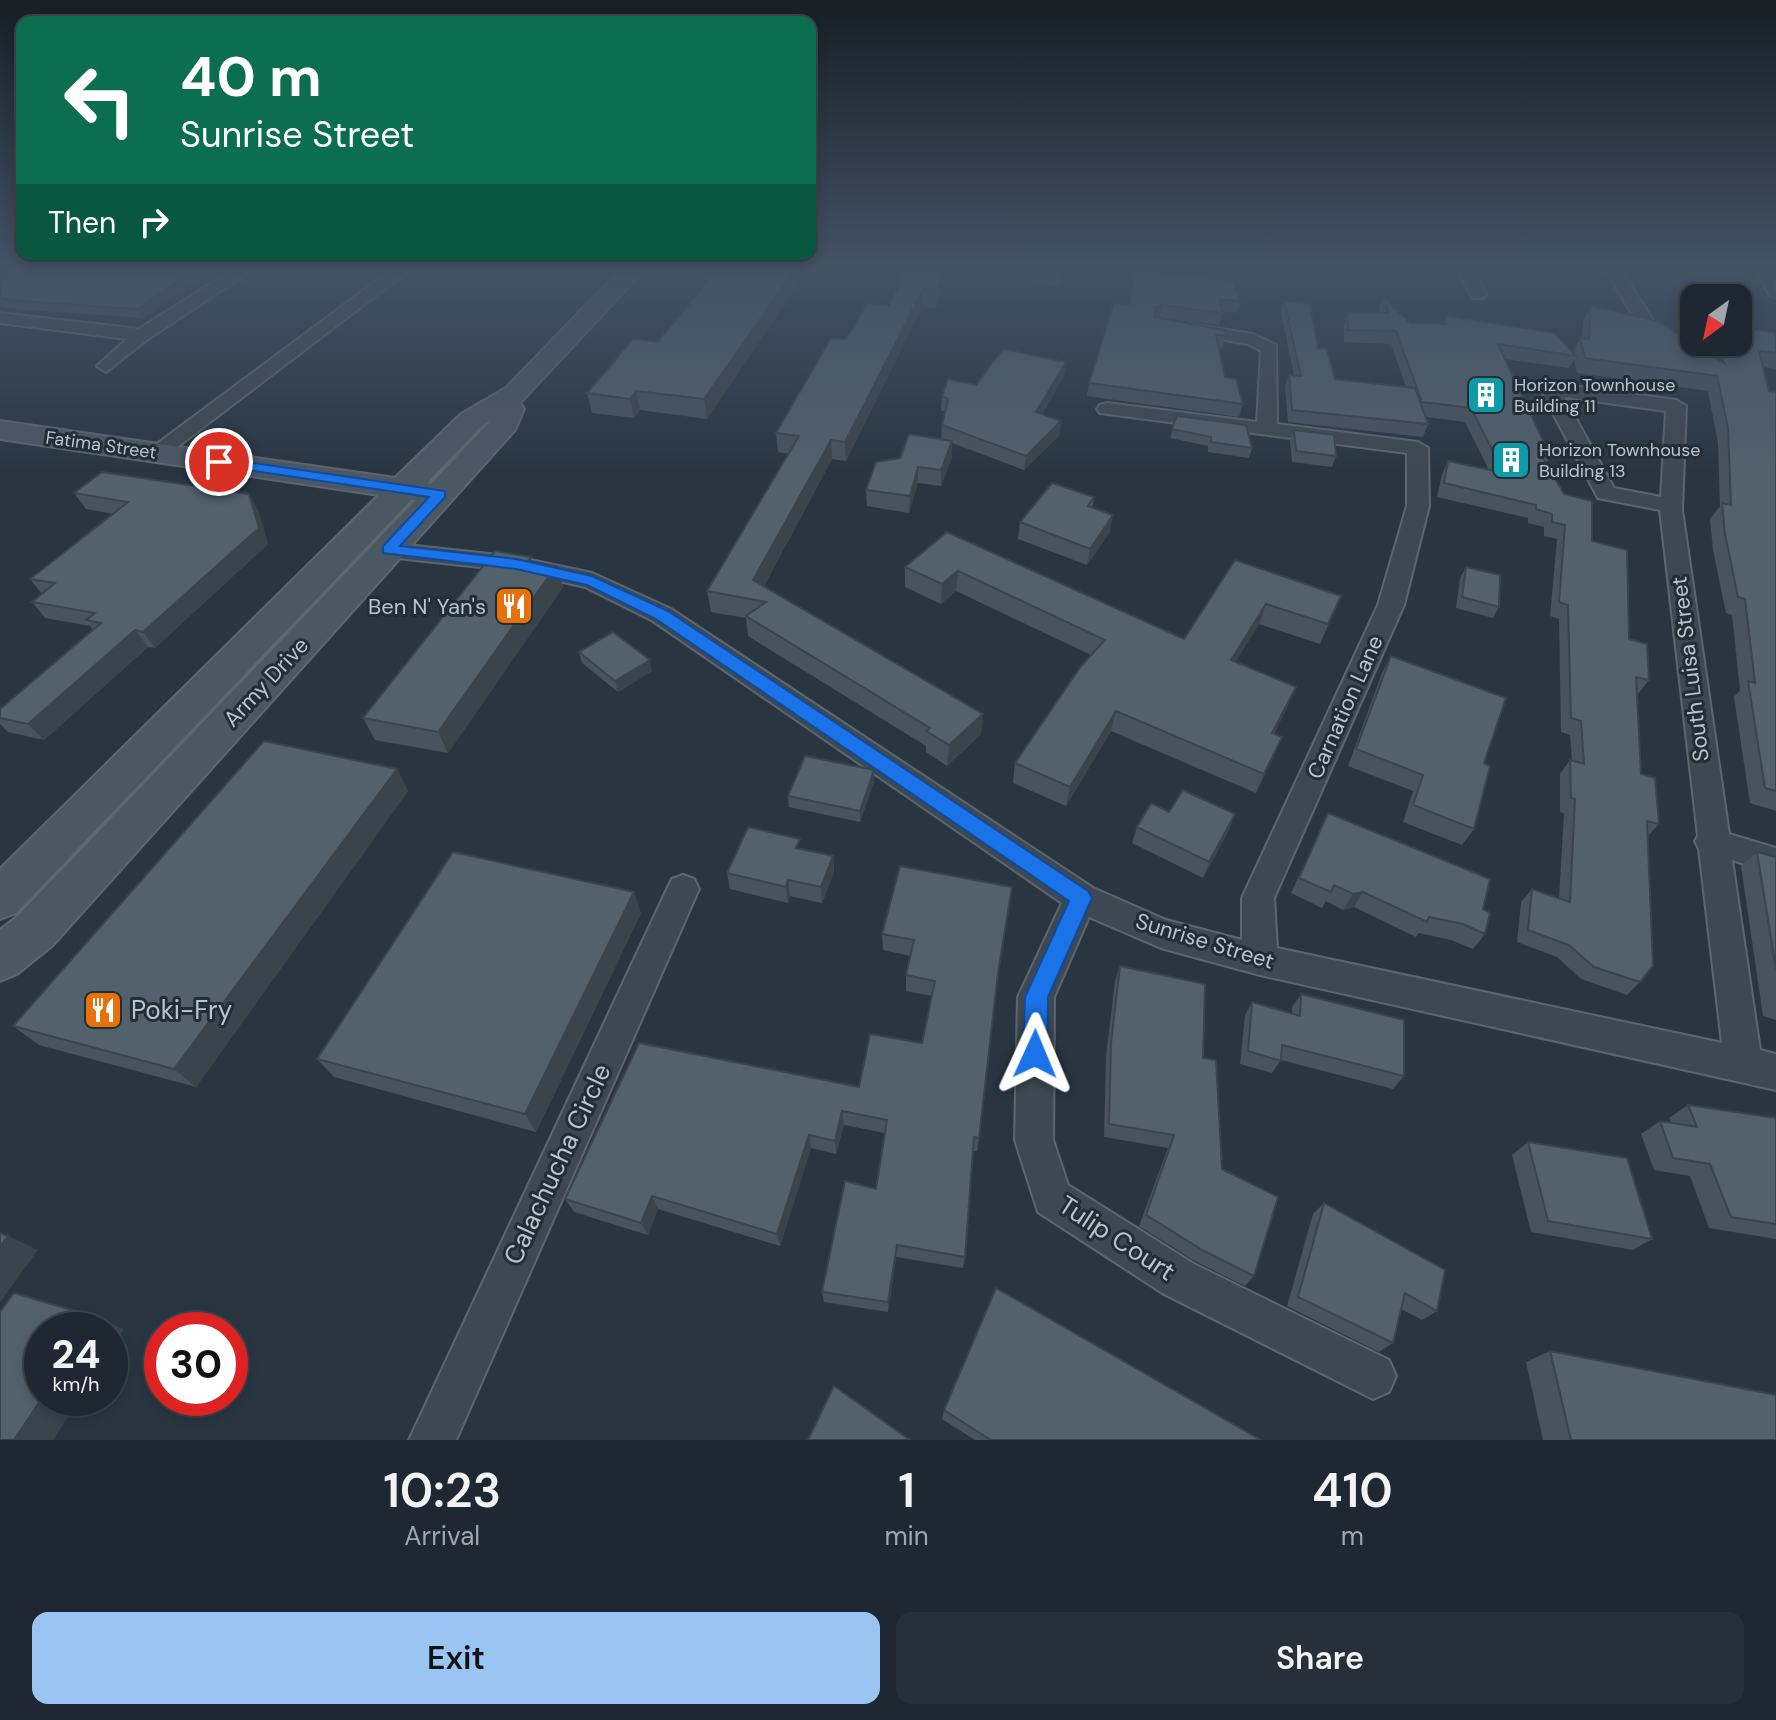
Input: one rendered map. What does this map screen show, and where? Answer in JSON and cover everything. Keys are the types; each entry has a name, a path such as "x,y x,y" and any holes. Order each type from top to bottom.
{"main road":[{"name":"Army Drive","path":"0,899 422,491 505,424 516,394 571,336"},
{"name":"Fatima Street","path":"0,430 422,491"},
{"name":"Army Drive","path":"0,959 36,930 388,550 422,491"}],"street":[{"path":"106,366 141,336"},
{"path":"157,453 313,336"},
{"path":"1107,409 1267,428 1270,349 1238,336"},
{"name":"South Luisa Street","path":"1670,501 1606,493 1550,389 1676,406 1670,501 1711,841 1743,1064"},
{"name":"Carnation Lane","path":"1260,960 1258,898 1391,605 1418,506 1418,448 1267,428"},
{"name":"Sunrise Street","path":"388,550 516,564 592,581 662,615 1081,898 1161,933 1260,960 1776,1072"},
{"path":"1711,841 1776,861"},
{"name":"Calachucha Circle","path":"432,1440 683,889"},
{"name":"Tulip Court","path":"1081,898 1036,997 1034,1140 1052,1198 1179,1279 1373,1376"}],"building":[{"path":"663,336 748,336 704,399 636,391 630,399 587,393 633,339 658,342"},
{"path":"848,336 899,336 845,442 831,440 753,580 983,714 949,745 926,731 930,728 746,616 766,602 707,591 799,436 776,433 831,338 846,339"},
{"path":"1104,336 1216,336 1225,377 1236,379 1243,404 1089,383"},
{"path":"1292,336 1316,336 1318,348 1327,349 1335,379 1415,388 1428,424 1292,410 1289,375 1301,376"},
{"path":"1398,336 1557,336 1576,356 1498,344 1550,456 1541,455 1564,494 1592,501 1592,541 1627,550 1629,639 1647,644 1649,680 1636,677 1641,774 1655,778 1659,824 1647,821 1653,966 1640,982 1594,967 1569,945 1528,930 1532,889 1570,902 1575,799 1571,798 1570,760 1584,764 1581,721 1571,718 1568,605 1559,602 1565,525 1552,522 1552,514 1536,509 1536,505 1444,483 1448,461 1504,473 1471,408 1422,402"},
{"path":"1680,336 1680,356 1713,356 1724,363 1720,356 1752,356 1752,336 1776,336 1776,353 1759,351 1769,391 1776,392 1776,791 1765,788 1748,681 1755,683 1745,599 1738,597 1725,534 1722,503 1731,505 1728,428 1717,376 1585,358 1580,338"},
{"path":"1003,349 1066,362 1036,412 1061,421 1026,456 942,425 948,399 942,396 948,379 976,385"},
{"path":"1177,416 1246,425 1252,448 1211,442 1211,437 1172,429"},
{"path":"1294,430 1334,435 1336,456 1296,451"},
{"path":"909,434 952,441 941,470 918,467 910,496 866,490 876,462 900,458"},
{"path":"102,472 249,494 259,528 143,632 135,630 28,724 0,718 0,709 101,623 86,620 95,613 32,602 55,583 30,579 128,502 74,493"},
{"path":"1052,483 1094,497 1088,506 1113,515 1090,549 1020,522"},
{"path":"947,532 1184,639 1235,560 1341,596 1328,624 1266,604 1231,660 1296,687 1272,733 1282,737 1264,774 1116,711 1070,787 1015,763 1081,666 1105,640 958,571 942,584 905,567"},
{"path":"495,551 531,557 528,561 556,566 438,732 363,718"},
{"path":"1466,567 1500,575 1499,607 1462,597"},
{"path":"613,632 650,660 615,681 579,652"},
{"path":"1391,656 1506,698 1484,763 1490,766 1474,829 1413,805 1423,775 1356,749"},
{"path":"264,741 397,769 174,1069 13,1026"},
{"path":"805,756 874,770 860,811 788,796"},
{"path":"1183,790 1235,814 1209,862 1137,827 1151,803 1169,812"},
{"path":"1328,813 1490,879 1483,909 1490,913 1485,934 1463,924 1429,917 1427,922 1363,892 1353,894 1334,885 1331,892 1299,878"},
{"path":"748,827 800,839 796,848 833,856 821,887 788,880 786,887 727,873"},
{"path":"453,852 634,892 525,1114 317,1059"},
{"path":"1757,852 1776,857 1776,969"},
{"path":"900,866 1012,887 998,973 979,1138 974,1137 965,1257 897,1245 888,1302 822,1292 845,1181 876,1189 887,1120 842,1111 835,1141 809,1135 777,1234 652,1196 641,1223 565,1199 639,1043 859,1087 870,1034 922,1043 935,981 906,975 914,940 882,934"},
{"path":"1120,966 1205,984 1203,1058 1216,1060 1222,1169 1278,1197 1254,1276 1204,1251 1146,1215 1174,1135 1109,1124 1111,1043"},
{"path":"1301,994 1404,1020 1404,1076 1282,1045 1281,1061 1248,1051 1252,1002 1300,1016"},
{"path":"1688,1105 1776,1118 1776,1224 1731,1217 1710,1164 1673,1158 1660,1121 1697,1127"},
{"path":"1528,1142 1627,1158 1652,1239 1548,1221"},
{"path":"1324,1203 1445,1270 1437,1311 1405,1293 1393,1343 1298,1297"},
{"path":"0,1233 8,1236 0,1246"},
{"path":"996,1288 1261,1440 991,1440 944,1410"},
{"path":"14,1293 79,1312 24,1312 24,1416 30,1416 14,1440 0,1440 0,1312"},
{"path":"1550,1351 1776,1395 1776,1440 1571,1440"},
{"path":"834,1386 910,1440 808,1440"}],"place":[{"name":"Horizon Townhouse Building 11","path":"1486,395"},
{"name":"Horizon Townhouse Building 13","path":"1511,460"},
{"name":"Ben N' Yan's","path":"514,606"},
{"name":"Poki-Fry","path":"103,1010"}],"route":[{"path":"219,462 440,494 388,550 516,564 592,581 662,615 1081,898 1036,997 1035,1054"}]}
